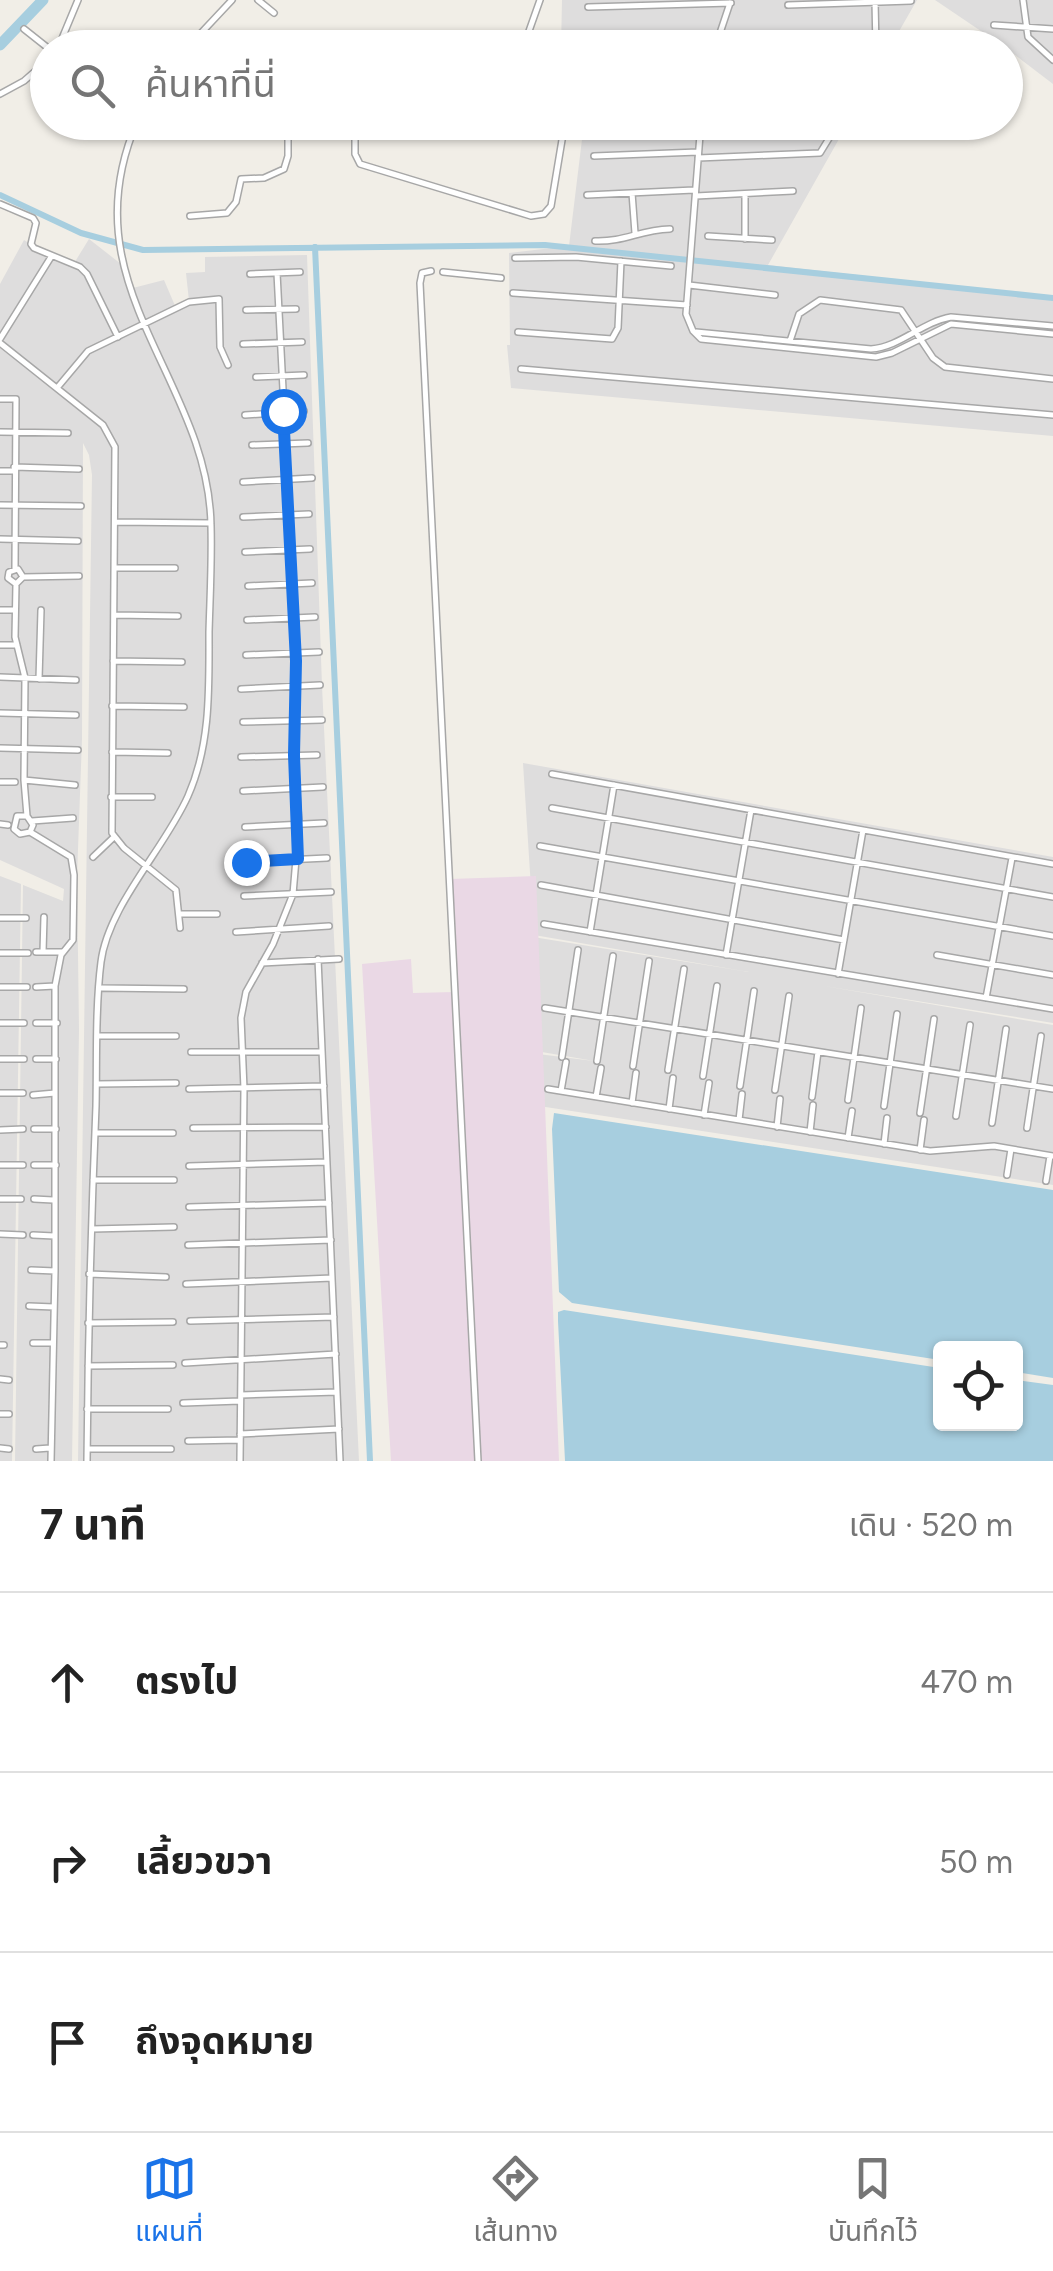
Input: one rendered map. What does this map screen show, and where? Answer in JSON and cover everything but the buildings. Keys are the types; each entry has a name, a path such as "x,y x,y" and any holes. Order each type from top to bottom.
{"street":[{"path":"66,30 78,0"},
{"path":"204,30 232,0"},
{"path":"258,0 274,13"},
{"path":"529,30 540,0"},
{"path":"1023,0 1028,37 1053,60"},
{"path":"875,1 876,30"},
{"path":"788,4 912,1"},
{"path":"588,7 731,2 721,30"},
{"path":"994,25 1053,29"},
{"path":"24,29 30,34"},
{"path":"0,94 30,76"},
{"path":"87,1461 89,1274 101,962 122,906 189,796 202,754 208,702 211,523 196,444 143,324 119,255 122,175 133,140"},
{"path":"190,216 227,213 236,202 241,179 264,178 284,169 288,140"},
{"path":"355,140 360,164 531,216 544,214 552,206 562,140"},
{"path":"699,140 687,306 693,331 710,342 876,356 892,353 918,335"},
{"path":"594,156 820,153 828,140"},
{"path":"588,195 793,191"},
{"path":"632,193 635,232"},
{"path":"745,194 745,239"},
{"path":"0,204 33,218 36,224 31,244 87,274 118,336"},
{"path":"595,241 620,241 635,232 670,229"},
{"path":"708,236 772,240"},
{"path":"51,257 0,342 104,425 111,436 117,462 111,797 114,837 176,890 180,928"},
{"path":"515,258 671,266"},
{"path":"518,332 612,338 618,328 622,261"},
{"path":"431,270 422,273 420,283 478,1461"},
{"path":"250,274 300,272"},
{"path":"443,272 500,278"},
{"path":"240,1461 244,1089 240,1018 244,999 294,894 298,859 296,653 277,273"},
{"path":"688,284 775,295"},
{"path":"514,293 687,306"},
{"path":"56,388 88,351 196,300 219,299 220,348 228,364"},
{"path":"788,349 799,314 820,300 900,310 938,363 953,369 1053,379"},
{"path":"246,310 296,309"},
{"path":"693,331 879,349 951,324 1053,330"},
{"path":"243,344 302,342"},
{"path":"521,368 1053,415"},
{"path":"256,377 304,375"},
{"path":"0,399 16,400 11,582 16,584"},
{"path":"245,416 304,410"},
{"path":"0,432 68,433"},
{"path":"252,446 308,444"},
{"path":"0,470 79,469"},
{"path":"243,482 312,478"},
{"path":"0,505 80,506"},
{"path":"243,517 309,514"},
{"path":"116,522 211,523"},
{"path":"0,539 78,541"},
{"path":"245,552 310,549"},
{"path":"114,568 175,568"},
{"path":"0,573 22,572 24,577"},
{"path":"30,832 24,780 26,678 17,646 16,584 24,577 79,576"},
{"path":"248,586 312,583"},
{"path":"0,610 15,610"},
{"path":"39,679 41,610"},
{"path":"114,615 178,616"},
{"path":"247,620 315,616"},
{"path":"0,645 17,646"},
{"path":"246,655 319,652"},
{"path":"113,660 182,662"},
{"path":"0,678 76,680"},
{"path":"241,689 320,685"},
{"path":"112,706 184,707"},
{"path":"0,713 76,715"},
{"path":"242,722 322,720"},
{"path":"0,748 78,750"},
{"path":"112,752 168,753"},
{"path":"241,757 316,755"},
{"path":"552,774 1053,864"},
{"path":"24,780 75,785"},
{"path":"0,782 15,782"},
{"path":"590,932 614,785"},
{"path":"242,791 323,787"},
{"path":"111,797 152,797"},
{"path":"552,808 1053,898"},
{"path":"726,955 751,810"},
{"path":"50,1461 56,1271 56,986 62,952 73,940 74,875 71,857 30,832 20,834 14,829 18,816 73,818"},
{"path":"246,826 324,823"},
{"path":"838,974 863,830"},
{"path":"93,857 114,837"},
{"path":"540,846 1053,936"},
{"path":"986,998 1012,857"},
{"path":"246,862 326,858"},
{"path":"540,886 844,940"},
{"path":"244,896 332,892"},
{"path":"179,914 216,914"},
{"path":"35,952 44,917"},
{"path":"0,918 26,918"},
{"path":"544,924 1053,1009"},
{"path":"236,932 329,926"},
{"path":"561,1092 578,950"},
{"path":"0,953 62,952"},
{"path":"596,1097 612,956"},
{"path":"937,956 1053,976"},
{"path":"262,963 339,959"},
{"path":"318,960 340,1461"},
{"path":"632,1103 649,961"},
{"path":"668,1070 684,969"},
{"path":"36,987 56,986"},
{"path":"703,1076 717,986"},
{"path":"0,987 27,987"},
{"path":"100,988 184,989"},
{"path":"739,1120 754,991"},
{"path":"775,1090 789,996"},
{"path":"544,1008 1053,1090"},
{"path":"848,1100 862,1008"},
{"path":"884,1106 897,1014"},
{"path":"920,1113 934,1019"},
{"path":"0,1023 24,1023"},
{"path":"36,1023 56,1023"},
{"path":"956,1116 970,1025"},
{"path":"992,1122 1006,1029"},
{"path":"98,1036 176,1036"},
{"path":"1027,1128 1041,1036"},
{"path":"191,1052 322,1052"},
{"path":"812,1097 818,1052"},
{"path":"0,1059 24,1059"},
{"path":"36,1059 56,1059"},
{"path":"669,1109 673,1078"},
{"path":"96,1084 176,1083"},
{"path":"704,1115 709,1083"},
{"path":"189,1090 324,1086"},
{"path":"548,1089 920,1150 941,1152 988,1146 1051,1156 1046,1181"},
{"path":"0,1094 23,1093"},
{"path":"33,1095 55,1093"},
{"path":"777,1126 780,1098"},
{"path":"810,1132 814,1105"},
{"path":"848,1138 852,1111"},
{"path":"884,1144 886,1118"},
{"path":"920,1150 924,1120"},
{"path":"193,1128 326,1126"},
{"path":"34,1129 56,1129"},
{"path":"0,1130 23,1130"},
{"path":"94,1132 173,1133"},
{"path":"1007,1175 1011,1149"},
{"path":"189,1166 327,1162"},
{"path":"0,1165 22,1165"},
{"path":"34,1165 56,1165"},
{"path":"93,1180 174,1180"},
{"path":"0,1199 21,1199"},
{"path":"34,1199 53,1200"},
{"path":"189,1206 329,1203"},
{"path":"91,1228 174,1227"},
{"path":"0,1234 23,1235"},
{"path":"33,1235 54,1236"},
{"path":"188,1245 331,1240"},
{"path":"30,1270 56,1271"},
{"path":"89,1274 166,1277"},
{"path":"186,1284 332,1278"},
{"path":"29,1306 54,1307"},
{"path":"190,1321 334,1317"},
{"path":"88,1323 173,1322"},
{"path":"34,1343 52,1343"},
{"path":"185,1363 336,1354"},
{"path":"88,1366 173,1365"},
{"path":"0,1380 9,1380"},
{"path":"184,1403 338,1392"},
{"path":"88,1409 168,1409"},
{"path":"0,1414 8,1414"},
{"path":"188,1441 339,1429"},
{"path":"0,1448 9,1449"},
{"path":"36,1450 50,1448"},
{"path":"87,1449 170,1449"}],"shaded area":[{"path":"562,0 917,0 900,30 561,30"},
{"path":"935,0 1053,0 1053,84 1023,61 1023,30 979,30"},
{"path":"582,140 838,140 768,265 1053,297 1053,436 511,388 507,345 509,253 569,246"},
{"path":"89,239 121,264 129,289 164,280 176,308 189,301 186,273 205,272 205,257 307,255 322,686 359,1461 78,1461 92,475 83,443 72,1461 15,1461 23,885 63,901 64,889 0,860 0,284 24,240 73,265"},
{"path":"523,763 1053,857 1053,1023 824,986 1053,1025 1053,1185 539,1106 538,1054 594,1061 536,1051 533,937 749,972 534,935"},
{"path":"0,876 21,884 12,1461 0,1461"},
{"path":"536,876 559,1461 391,1461 362,964 411,959 413,993 455,992 450,879"}],"water":[{"path":"554,1113 1053,1190 1053,1378 1023,1373 1023,1341 933,1341 933,1359 572,1303 559,1292"},
{"path":"558,1312 933,1367 933,1431 1023,1431 1023,1381 1053,1385 1053,1461 565,1461"}],"waterway":[{"path":"0,45 43,0"},
{"path":"0,195 81,233 143,250 545,245 1053,298"},
{"path":"315,247 370,1461"}],"route":[{"path":"246,862 298,859 294,755 297,687 283,411"}]}
